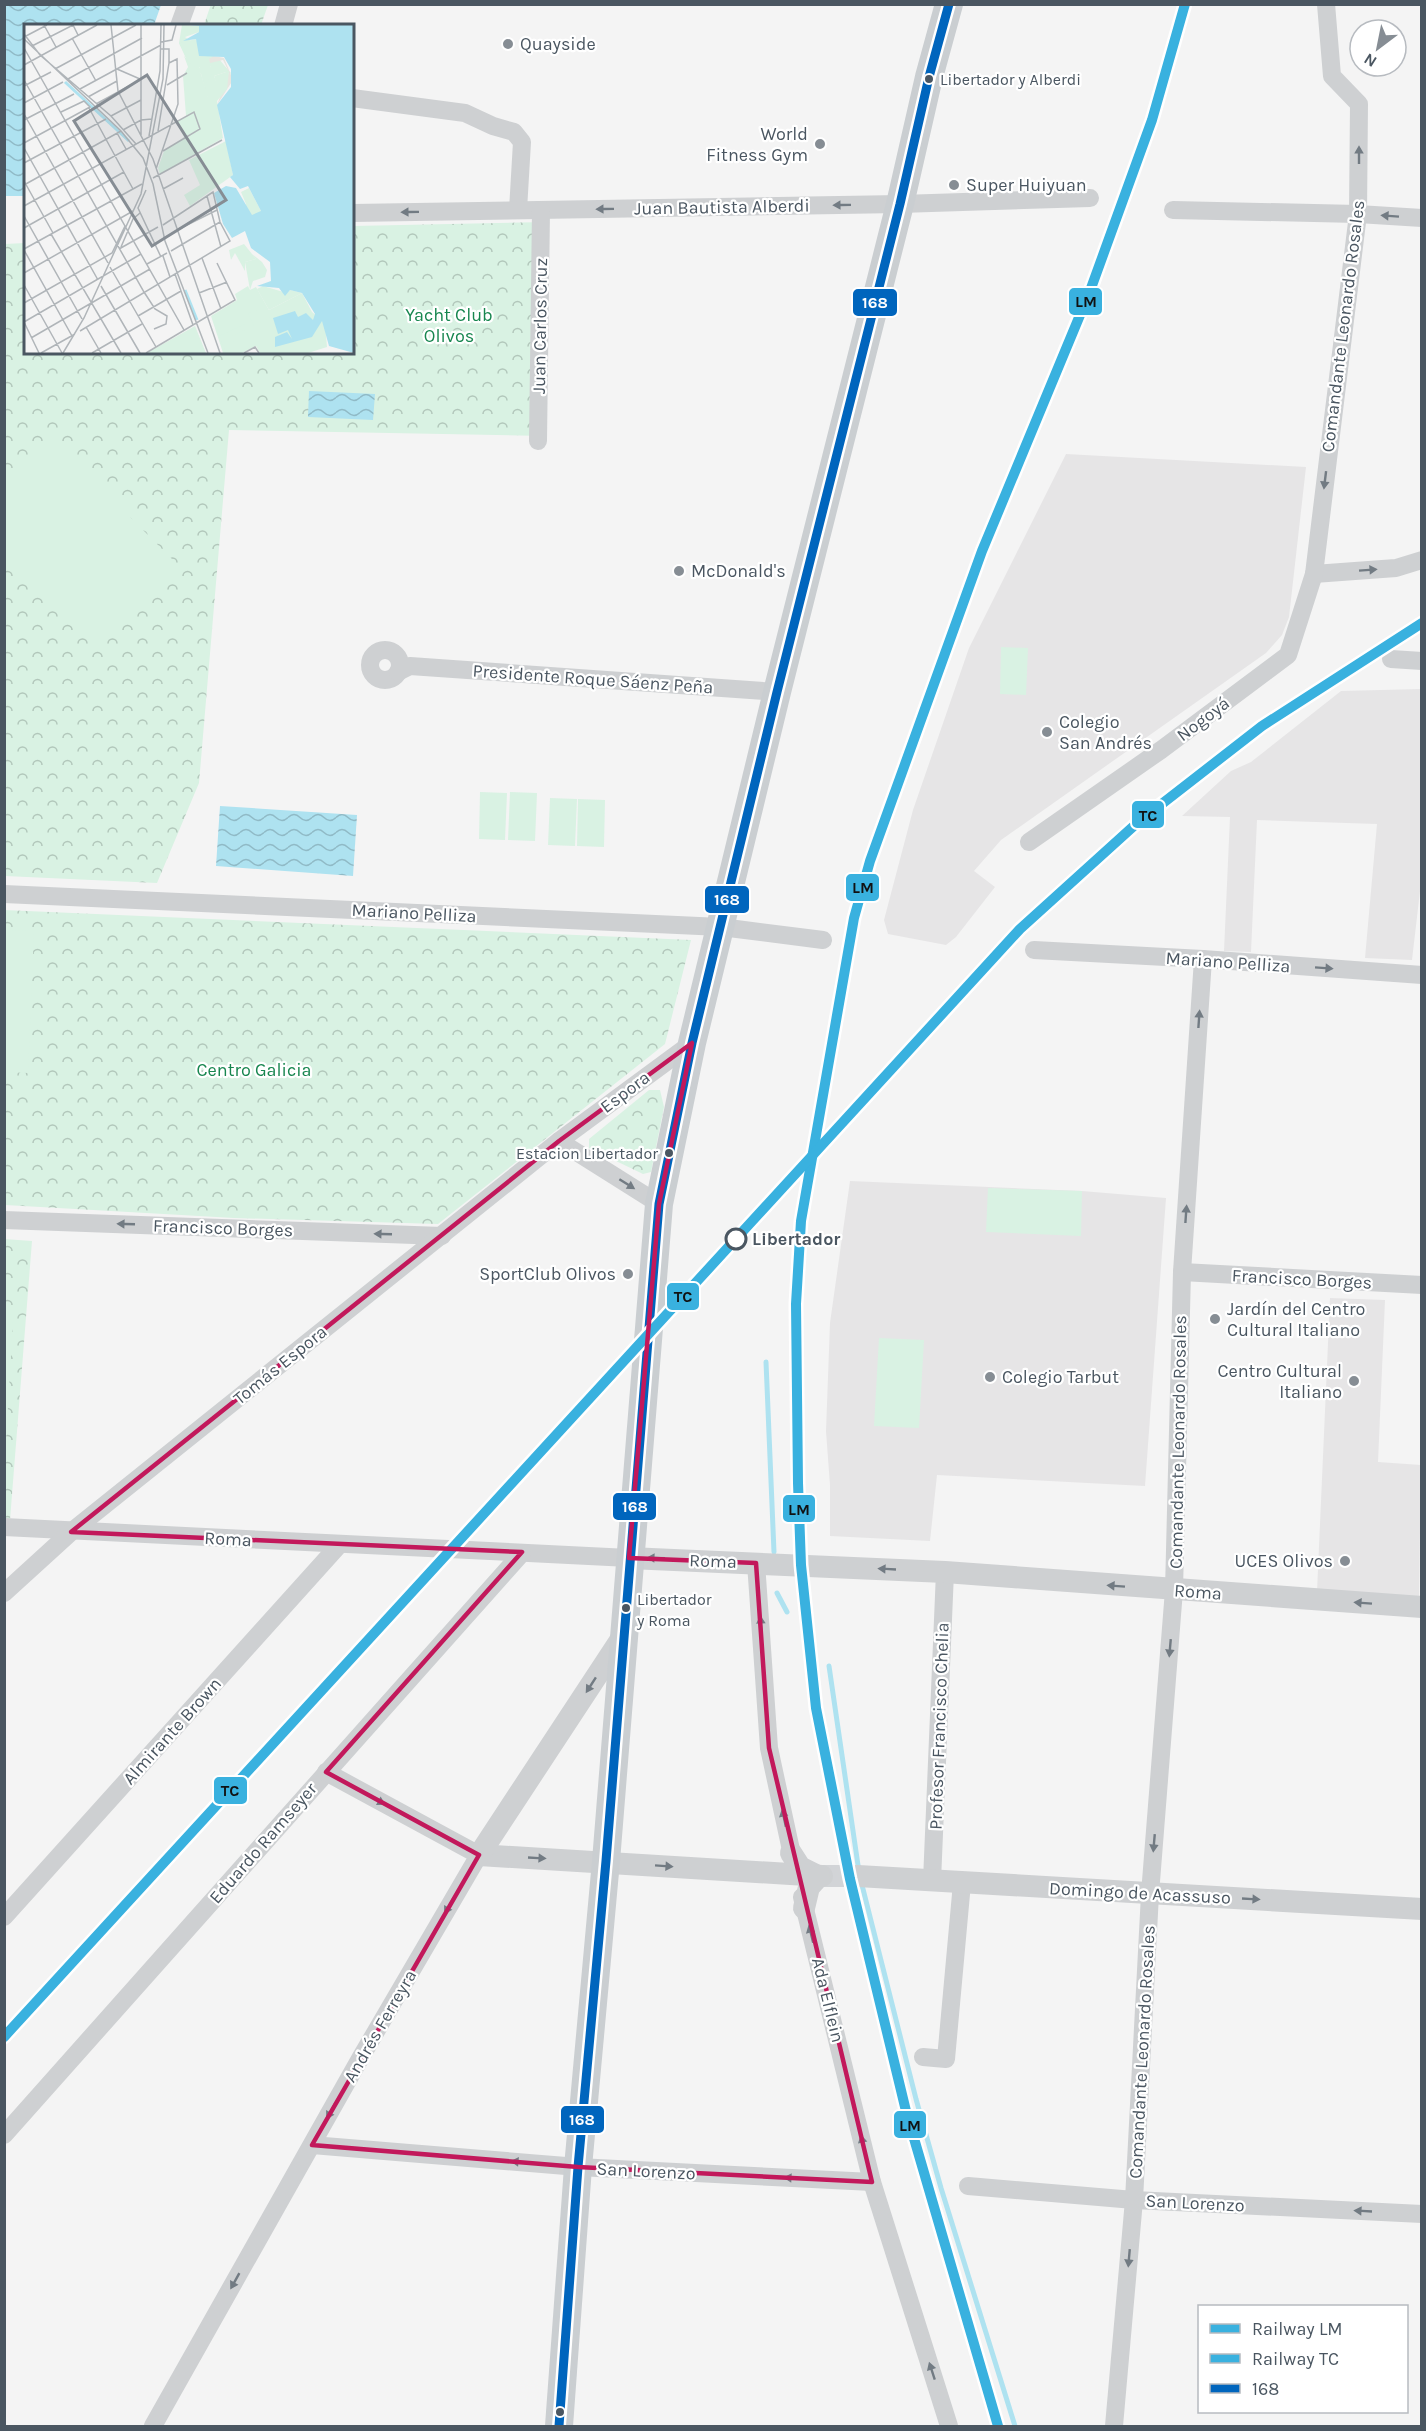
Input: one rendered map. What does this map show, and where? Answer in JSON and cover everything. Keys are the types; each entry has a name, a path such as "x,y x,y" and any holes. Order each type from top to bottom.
{"main road":[{"path":"559,2427 578,2167 606,1861 659,1204 692,1043 777,692 900,204 946,5"}],"street":[{"path":"180,24 187,4"},
{"path":"284,24 289,4"},
{"name":"Comandante Leonardo Rosales","path":"1288,656 1314,574 1358,214 1359,104 1332,76 1326,4"},
{"path":"354,98 465,112 493,126 514,132 522,142 518,210"},
{"name":"Juan Bautista Alberdi","path":"354,213 900,204 1090,198"},
{"name":"Juan Carlos Cruz","path":"538,441 541,210"},
{"path":"1173,210 1358,214 1422,218"},
{"path":"1314,574 1395,568 1422,560"},
{"name":"Nogoyá","path":"1029,842 1161,750 1288,656"},
{"path":"1391,659 1422,661"},
{"name":"Presidente Roque Sáenz Peña","path":"402,665 777,692"},
{"name":"Mariano Pelliza","path":"4,894 721,927 823,940"},
{"name":"Mariano Pelliza","path":"1034,950 1203,959 1422,975"},
{"name":"Comandante Leonardo Rosales","path":"1114,2427 1134,2200 1150,1894 1174,1590 1182,1272 1203,959"},
{"name":"Espora","path":"559,1141 692,1043"},
{"path":"559,1141 659,1204"},
{"name":"Tomás Espora","path":"4,1593 71,1532 559,1141"},
{"name":"Francisco Borges","path":"4,1220 442,1236"},
{"name":"Francisco Borges","path":"1182,1272 1422,1285"},
{"name":"Roma","path":"4,1527 945,1572 1422,1607"},
{"name":"Almirante Brown","path":"4,1917 340,1544"},
{"name":"Eduardo Ramseyer","path":"4,2135 522,1552"},
{"name":"Ada Elflein","path":"756,1563 769,1748 791,1853 872,2182 949,2427"},
{"name":"Profesor Francisco Chelia","path":"932,1881 945,1572"},
{"name":"Andrés Ferreyra","path":"159,2425 312,2145 479,1855 623,1636"},
{"path":"326,1772 479,1855 606,1861 820,1876"},
{"path":"791,1853 800,1867 820,1876"},
{"path":"804,1908 809,1887 820,1876"},
{"name":"Domingo de Acassuso","path":"858,1876 1422,1908"},
{"path":"922,2057 946,2059 962,1883"},
{"name":"San Lorenzo","path":"312,2145 578,2167 872,2182"},
{"name":"San Lorenzo","path":"968,2186 1134,2200 1422,2214"}],"highlighted area":[{"path":"692,1043 659,1204 629,1558 756,1563 769,1748 872,2182 578,2167 312,2145 479,1855 326,1772 522,1552 71,1532 559,1141"}],"shaded area":[{"name":"Colegio San Andrés","path":"1066,454 1306,467 1289,617 1282,635 1266,653 1001,840 974,871 995,887 956,937 946,945 888,934 884,920 913,810 969,648"},
{"path":"1421,689 1422,874 1412,960 1365,958 1377,824 1257,820 1251,952 1224,951 1230,817 1182,816 1231,771 1251,762 1341,691"},
{"name":"Colegio Tarbut","path":"850,1181 1082,1191 1166,1198 1145,1486 937,1475 930,1541 830,1536 830,1485 826,1431 830,1323"},
{"name":"Centro Cultural Italiano","path":"1330,1298 1385,1300 1378,1462 1421,1465 1419,1597 1317,1592"}],"green space":[{"path":"211,4 268,4 261,24 204,24"},
{"name":"Yacht Club Olivos","path":"546,222 544,436 229,430 199,783 157,883 5,876 5,244 24,243 24,354 354,354 354,226"},
{"path":"51,438 179,566 97,649 5,557 5,484"},
{"path":"1001,647 1028,648 1026,695 1000,694"},
{"path":"480,792 507,793 505,840 479,839"},
{"path":"510,792 537,793 535,841 508,840"},
{"path":"550,798 577,799 575,846 548,845"},
{"path":"578,799 605,800 604,847 577,846"},
{"name":"Centro Galicia","path":"4,910 691,940 665,1044 438,1224 234,1218 5,1205"},
{"path":"4,930 34,931 28,1073 5,1072"},
{"path":"649,1090 660,1090 664,1107 651,1172 643,1174 589,1148 589,1139"},
{"path":"988,1188 1082,1191 1081,1236 986,1232"},
{"path":"4,1239 32,1241 10,1520 4,1519"},
{"path":"4,1319 13,1320 5,1459"},
{"path":"879,1338 924,1340 919,1428 874,1426"}],"water":[{"path":"4,5 161,5 154,24 24,24 24,196 5,196"},
{"path":"309,391 375,394 373,420 308,417"},
{"path":"220,806 357,815 353,876 216,866"}],"waterway":[{"path":"766,1362 774,1552"},
{"path":"777,1593 787,1612"},
{"path":"829,1666 859,1872"},
{"path":"861,1881 941,2188 1015,2426"}],"tunnel":[{"path":"822,1876 858,1876"}],"rail line":[{"name":"LM","path":"998,2426 906,2111 850,1879 816,1708 801,1565 798,1483 796,1304 801,1221 854,918 870,861 982,551 1090,291 1152,120 1185,4"},
{"name":"TC","path":"4,2037 1020,929 1136,824 1262,726 1422,623"}],"transit line":[{"name":"168","path":"559,2426 578,2167 606,1861 659,1204 692,1043 777,692 900,204 929,77 949,4"}],"place":[{"name":"Quayside","path":"508,44"},
{"name":"Libertador y Alberdi","path":"929,79"},
{"name":"World Fitness Gym","path":"820,144"},
{"name":"Super Huiyuan","path":"954,185"},
{"name":"McDonald's","path":"679,571"},
{"name":"Colegio San Andrés","path":"1047,732"},
{"name":"Estacion Libertador","path":"669,1153"},
{"name":"Libertador","path":"736,1239"},
{"name":"SportClub Olivos","path":"628,1274"},
{"name":"Jardín del Centro Cultural Italiano","path":"1215,1319"},
{"name":"Colegio Tarbut","path":"990,1377"},
{"name":"Centro Cultural Italiano","path":"1354,1381"},
{"name":"UCES Olivos","path":"1345,1561"},
{"name":"Libertador y Roma","path":"626,1608"}]}
